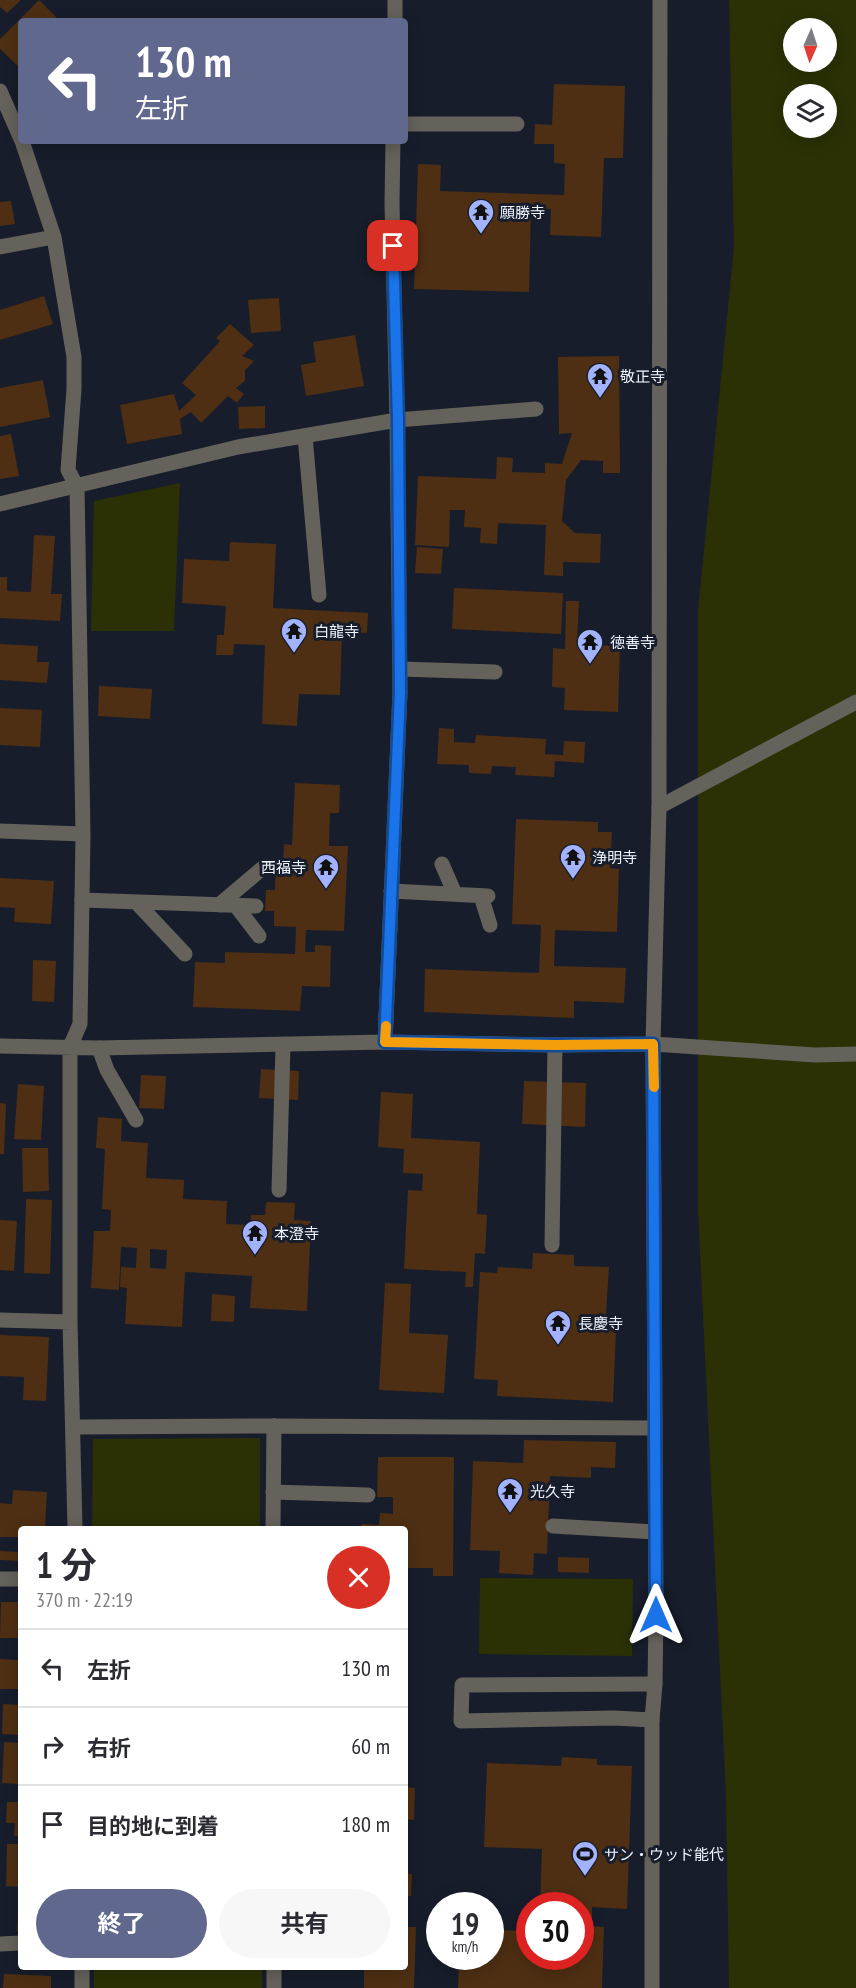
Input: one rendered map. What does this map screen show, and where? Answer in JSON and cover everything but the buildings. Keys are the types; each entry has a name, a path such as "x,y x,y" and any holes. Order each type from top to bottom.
{"street":[{"path":"395,0 395,18"},
{"path":"652,1988 652,1720 655,1684 653,1044 659,807 660,0"},
{"path":"0,91 18,131"},
{"path":"408,124 517,124"},
{"path":"23,144 54,237 74,357 68,470 77,487 83,834 80,1024 70,1047 70,1322 75,1526"},
{"path":"385,1042 400,669 393,144"},
{"path":"0,247 54,237"},
{"path":"0,504 238,447 398,420 536,409"},
{"path":"305,436 319,595"},
{"path":"400,669 495,672"},
{"path":"659,807 856,702"},
{"path":"0,831 83,834"},
{"path":"442,864 455,894"},
{"path":"219,905 265,866"},
{"path":"391,891 485,896 490,925"},
{"path":"82,900 256,906"},
{"path":"137,903 185,954"},
{"path":"236,906 259,936"},
{"path":"0,1046 99,1048 385,1042 653,1044 815,1055 856,1054"},
{"path":"279,1190 283,1045"},
{"path":"552,1245 555,1045"},
{"path":"99,1048 107,1070 136,1120"},
{"path":"0,1320 70,1322"},
{"path":"273,1526 274,1426"},
{"path":"73,1427 654,1428"},
{"path":"273,1491 368,1494"},
{"path":"553,1526 655,1532"},
{"path":"0,1579 18,1579"},
{"path":"652,1720 614,1718 461,1721 462,1685 655,1684"},
{"path":"0,1944 18,1943"},
{"path":"82,1970 82,1988"},
{"path":"274,1970 274,1988"}],"green space":[{"path":"729,0 856,0 856,1988 729,1988 726,1796 698,1210 698,611 734,247"},
{"path":"180,483 174,631 91,631 94,501"},
{"path":"260,1438 260,1526 92,1526 93,1439"},
{"path":"480,1578 633,1579 632,1656 479,1654"},
{"path":"94,1970 262,1970 262,1988 94,1988"}],"slow traffic":[{"path":"386,1026 385,1042 653,1044 654,1087"}],"place":[{"name":"願勝寺","path":"481,235"},
{"name":"敬正寺","path":"600,399"},
{"name":"白龍寺","path":"294,654"},
{"name":"徳善寺","path":"590,665"},
{"name":"浄明寺","path":"573,880"},
{"name":"西福寺","path":"326,890"},
{"name":"本澄寺","path":"255,1256"},
{"name":"長慶寺","path":"558,1346"},
{"name":"光久寺","path":"510,1514"},
{"name":"サン・ウッド能代","path":"585,1877"}],"route":[{"path":"393,246 398,420 400,692 385,1042 653,1044 656,1615"}]}
